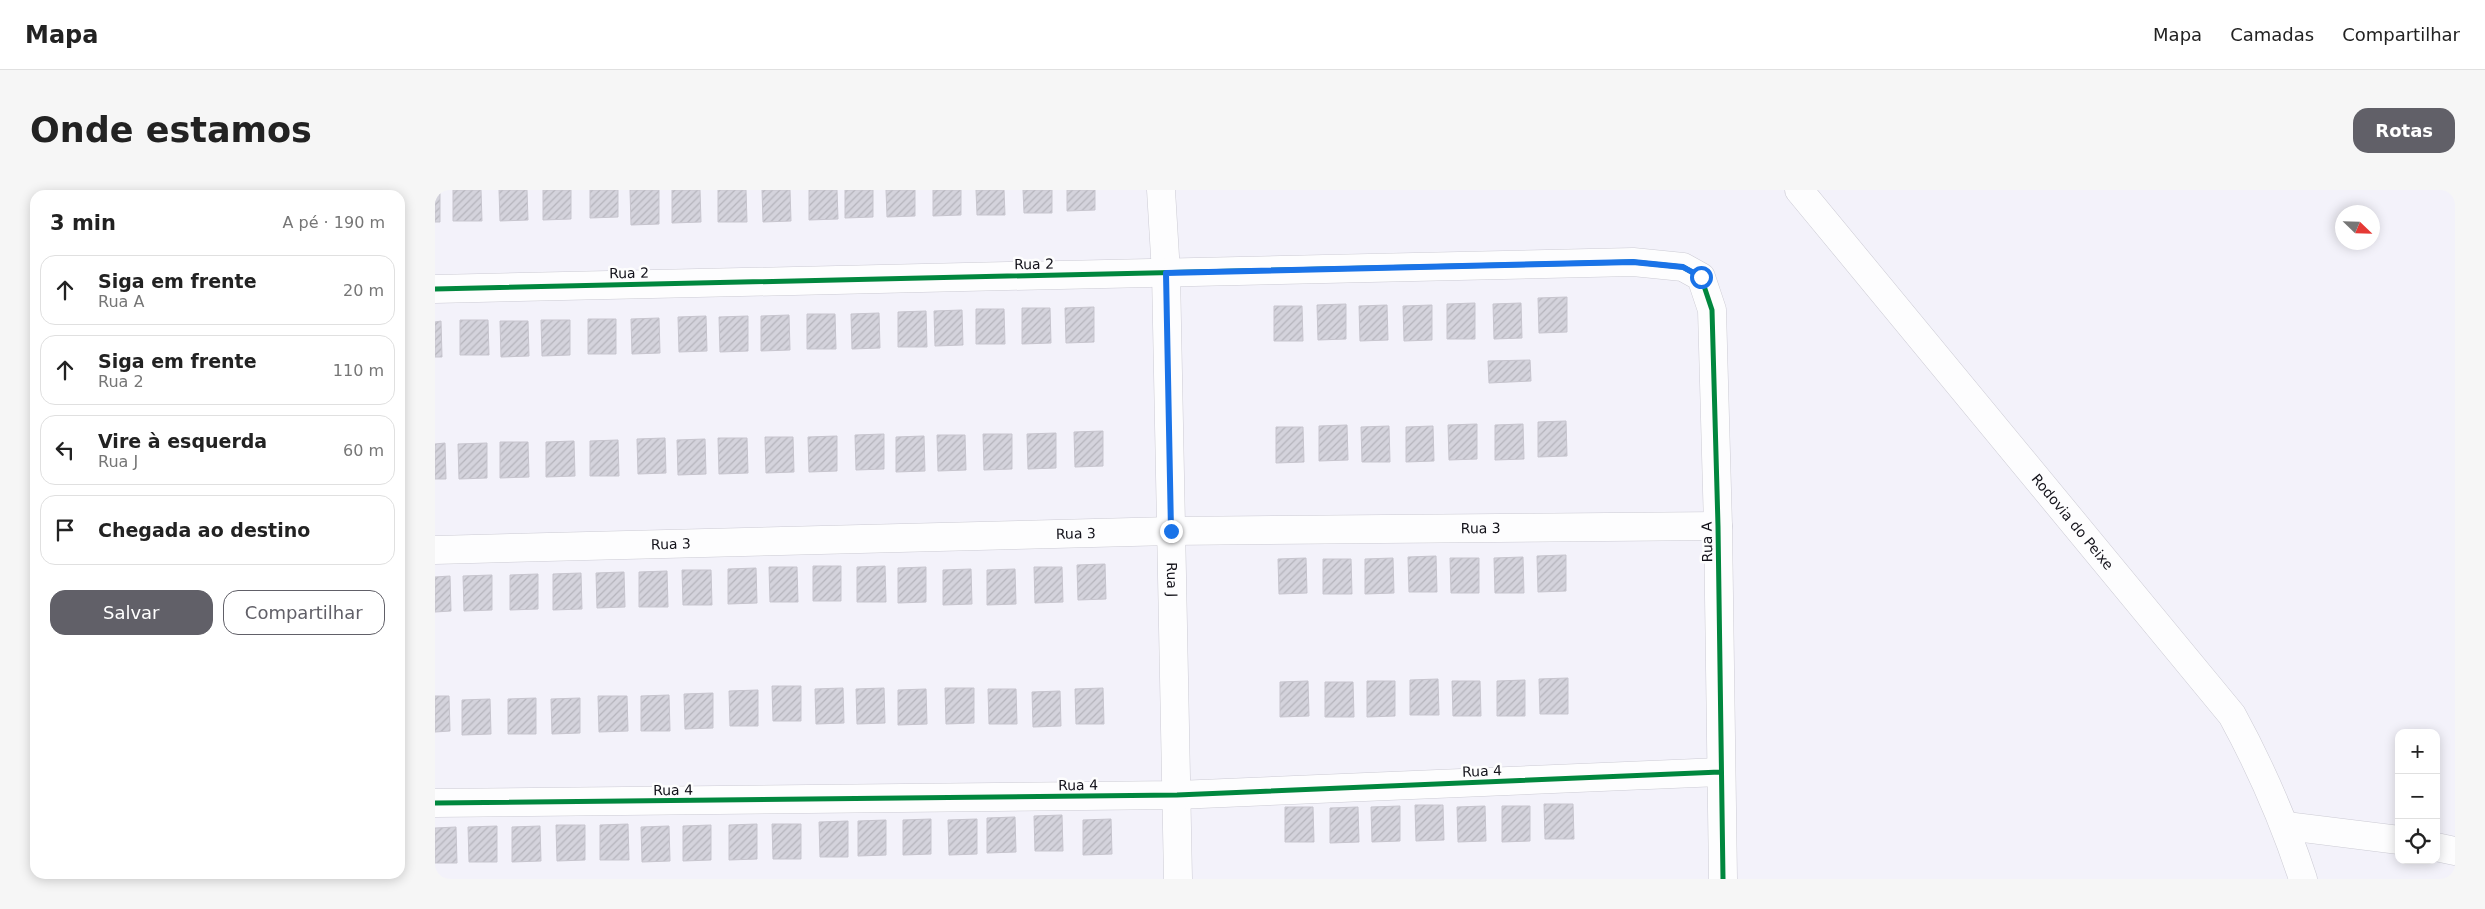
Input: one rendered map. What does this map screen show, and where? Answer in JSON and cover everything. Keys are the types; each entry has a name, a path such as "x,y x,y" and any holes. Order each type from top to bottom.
{"street":[{"name":"Rua J","path":"1161,190 1166,273 1178,879"},
{"name":"Rodovia do Peixe","path":"1799,190 2232,715 2261,768 2304,879"},
{"name":"Rua 2","path":"435,289 1633,262"},
{"name":"Rua A","path":"1633,262 1683,267 1701,277 1712,310 1718,526 1723,879"},
{"name":"Rua 3","path":"435,550 1171,531 1718,526"},
{"name":"Rua 4","path":"435,804 1177,796 1720,772"},
{"path":"2285,826 2395,840"},
{"path":"2440,848 2455,851"}],"building":[{"path":"435,190 440,190 440,222 435,222"},
{"path":"453,190 481,190 482,221 453,221"},
{"path":"499,190 527,190 528,220 500,221"},
{"path":"543,190 571,190 571,219 543,220"},
{"path":"590,190 618,190 618,217 590,218"},
{"path":"630,190 659,190 659,224 631,225"},
{"path":"672,190 700,190 701,222 672,223"},
{"path":"718,190 746,190 747,222 718,222"},
{"path":"762,190 790,190 791,221 763,222"},
{"path":"809,190 837,190 838,219 809,220"},
{"path":"845,190 873,190 873,217 845,218"},
{"path":"886,190 915,190 915,216 887,217"},
{"path":"933,190 961,190 961,215 933,216"},
{"path":"976,190 1004,190 1005,215 977,215"},
{"path":"1023,190 1052,190 1052,213 1024,213"},
{"path":"1067,190 1095,190 1095,210 1067,211"},
{"path":"1567,297 1567,332 1539,333 1538,298"},
{"path":"1475,303 1475,339 1447,339 1447,304"},
{"path":"1521,303 1522,338 1494,339 1493,304"},
{"path":"1346,304 1346,339 1318,340 1317,305"},
{"path":"1387,305 1388,340 1360,341 1359,306"},
{"path":"1432,305 1432,340 1404,341 1403,306"},
{"path":"1274,306 1302,306 1303,341 1274,341"},
{"path":"1094,307 1094,342 1066,343 1065,308"},
{"path":"1022,308 1050,308 1051,343 1022,344"},
{"path":"976,309 1004,309 1005,344 976,344"},
{"path":"962,310 963,345 935,346 934,311"},
{"path":"926,311 927,347 898,347 898,312"},
{"path":"879,313 880,348 852,349 851,314"},
{"path":"807,314 835,314 836,349 807,349"},
{"path":"789,315 790,350 761,351 761,316"},
{"path":"706,316 707,351 679,352 678,317"},
{"path":"748,316 748,351 720,352 719,317"},
{"path":"659,318 660,353 632,354 631,319"},
{"path":"588,319 616,319 616,354 588,354"},
{"path":"460,320 488,320 489,355 460,355"},
{"path":"541,320 570,320 570,355 542,356"},
{"path":"441,321 442,357 435,357 435,322"},
{"path":"500,321 528,321 529,356 501,357"},
{"path":"1530,360 1531,381 1489,383 1488,361"},
{"path":"1566,421 1567,456 1538,457 1538,422"},
{"path":"1477,424 1477,459 1449,460 1448,425"},
{"path":"1523,424 1524,459 1495,460 1495,425"},
{"path":"1347,425 1348,460 1319,461 1319,426"},
{"path":"1389,426 1390,462 1362,462 1361,427"},
{"path":"1433,426 1434,461 1406,462 1406,427"},
{"path":"1276,427 1303,427 1304,462 1276,463"},
{"path":"1103,431 1103,466 1075,467 1074,432"},
{"path":"1056,433 1056,468 1028,469 1027,434"},
{"path":"884,434 884,469 856,470 855,435"},
{"path":"983,434 1012,434 1012,469 984,470"},
{"path":"937,435 965,435 966,470 938,471"},
{"path":"837,436 837,471 809,472 808,437"},
{"path":"924,436 925,471 896,472 896,437"},
{"path":"765,437 793,437 794,472 766,473"},
{"path":"665,438 666,473 638,474 637,439"},
{"path":"718,438 747,438 748,473 719,474"},
{"path":"705,439 706,474 678,475 677,440"},
{"path":"618,440 619,476 590,476 590,441"},
{"path":"574,441 575,476 546,477 546,442"},
{"path":"500,442 528,442 529,477 500,478"},
{"path":"445,443 446,479 435,479 435,444"},
{"path":"487,443 487,478 459,479 458,444"},
{"path":"1566,555 1566,591 1538,592 1537,556"},
{"path":"1436,556 1437,592 1409,592 1408,557"},
{"path":"1523,557 1524,593 1495,593 1494,558"},
{"path":"1306,558 1307,593 1279,594 1278,559"},
{"path":"1393,558 1394,593 1365,594 1365,559"},
{"path":"1450,558 1479,558 1479,593 1451,593"},
{"path":"1323,559 1351,559 1352,594 1323,594"},
{"path":"1105,564 1106,599 1078,600 1077,565"},
{"path":"813,566 841,566 841,601 813,601"},
{"path":"885,566 886,602 857,602 857,567"},
{"path":"769,567 797,567 798,602 770,602"},
{"path":"926,567 926,602 898,603 898,568"},
{"path":"1034,567 1062,567 1063,602 1035,603"},
{"path":"756,568 757,603 728,604 728,569"},
{"path":"971,569 972,604 943,605 943,570"},
{"path":"1015,569 1016,604 987,605 987,570"},
{"path":"682,570 711,570 712,605 683,605"},
{"path":"667,571 668,607 639,607 639,572"},
{"path":"624,572 625,607 597,608 596,573"},
{"path":"581,573 582,609 553,610 553,574"},
{"path":"538,574 538,609 510,610 510,575"},
{"path":"492,575 492,610 464,611 463,576"},
{"path":"450,576 451,611 435,612 435,577"},
{"path":"1568,678 1568,714 1540,714 1539,679"},
{"path":"1438,679 1439,715 1410,715 1410,680"},
{"path":"1525,680 1525,716 1497,716 1497,681"},
{"path":"1308,681 1309,716 1280,717 1280,682"},
{"path":"1367,681 1395,681 1395,716 1367,717"},
{"path":"1452,681 1480,681 1481,716 1453,716"},
{"path":"1325,682 1353,682 1354,717 1325,717"},
{"path":"772,686 801,686 801,721 773,721"},
{"path":"843,688 844,723 816,724 815,689"},
{"path":"884,688 885,723 857,724 856,689"},
{"path":"945,688 974,688 974,723 946,724"},
{"path":"1103,688 1104,724 1076,724 1075,689"},
{"path":"926,689 927,724 898,725 898,690"},
{"path":"988,689 1016,689 1017,724 989,724"},
{"path":"758,690 758,726 730,726 729,691"},
{"path":"1060,691 1061,726 1033,727 1032,692"},
{"path":"713,693 713,728 685,729 684,694"},
{"path":"669,695 670,731 641,731 641,696"},
{"path":"435,696 449,696 450,731 435,732"},
{"path":"598,696 627,696 628,731 599,732"},
{"path":"536,698 536,734 508,734 508,699"},
{"path":"580,698 580,733 552,734 551,699"},
{"path":"490,699 491,734 462,735 462,700"},
{"path":"1544,804 1573,804 1574,839 1545,839"},
{"path":"1415,805 1443,805 1444,840 1416,841"},
{"path":"1400,806 1400,841 1372,842 1371,807"},
{"path":"1485,806 1486,841 1458,842 1457,807"},
{"path":"1502,806 1530,806 1530,841 1502,842"},
{"path":"1285,807 1313,807 1314,842 1285,842"},
{"path":"1358,807 1359,842 1330,843 1330,808"},
{"path":"1062,815 1063,851 1035,851 1034,816"},
{"path":"1015,817 1016,852 987,853 987,818"},
{"path":"931,819 931,854 903,855 903,820"},
{"path":"977,819 977,854 949,855 948,820"},
{"path":"1111,819 1112,854 1083,855 1083,820"},
{"path":"886,820 886,855 858,856 858,821"},
{"path":"848,821 848,857 820,857 819,822"},
{"path":"628,824 629,860 600,860 600,825"},
{"path":"757,824 757,859 729,860 729,825"},
{"path":"772,824 801,824 801,859 773,859"},
{"path":"556,825 585,825 585,860 557,861"},
{"path":"711,825 711,860 683,861 683,826"},
{"path":"497,826 497,862 469,862 468,827"},
{"path":"540,826 541,861 512,862 512,827"},
{"path":"669,826 670,861 642,862 641,827"},
{"path":"456,827 457,863 435,863 435,828"}],"cycle path":[{"path":"435,289 1633,262 1683,267 1701,277 1712,310 1718,526 1723,879"},
{"path":"435,803 1177,795 1720,772"}],"route":[{"path":"1171,531 1166,273 1633,262 1683,267 1701,277"}]}
